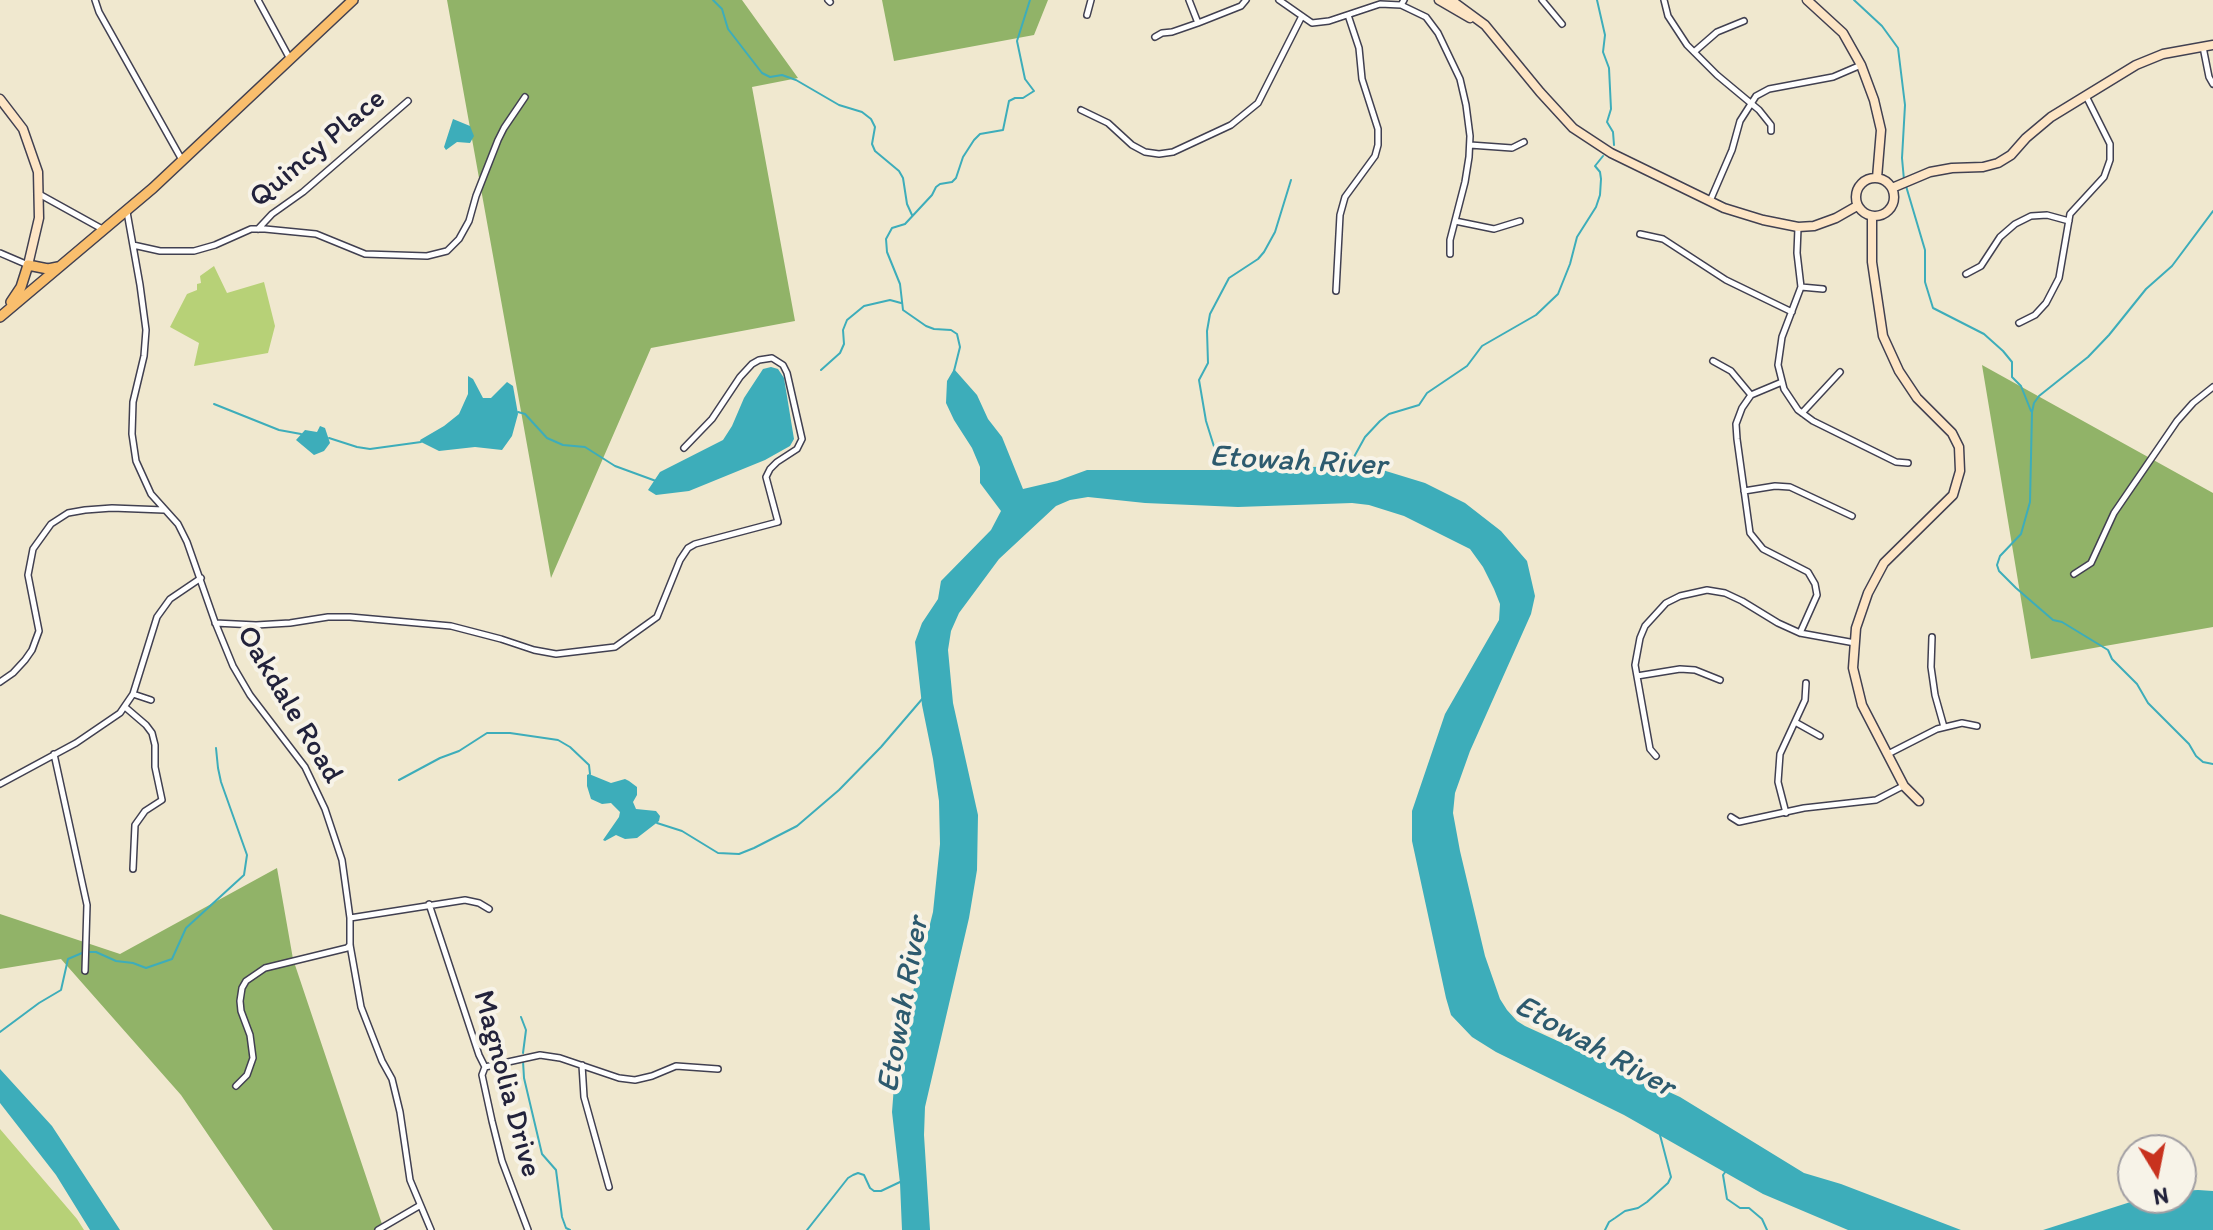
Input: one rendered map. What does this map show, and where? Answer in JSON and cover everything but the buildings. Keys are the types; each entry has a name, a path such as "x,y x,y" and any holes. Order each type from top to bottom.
{"main road":[{"path":"0,316 182,161 353,0"},
{"path":"0,316 21,287 28,265 48,269 58,267"},
{"path":"0,307 12,301"}],"street":[{"path":"95,0 182,161"},
{"path":"258,0 290,59"},
{"path":"1087,15 1091,0"},
{"path":"1189,0 1198,23"},
{"path":"1155,37 1241,6 1246,0"},
{"path":"1279,0 1312,23 1329,21 1380,4 1402,2 1426,17 1438,33 1460,79 1470,145 1465,182 1450,240 1450,254"},
{"path":"1439,0 1485,25"},
{"path":"1451,0 1485,25 1573,128 1611,153 1710,201 1763,220 1798,227 1814,226 1857,206"},
{"path":"1542,0 1562,24"},
{"path":"1664,0 1668,16 1687,45 1759,110 1771,125 1771,131"},
{"path":"1807,0 1843,33 1861,65 1881,130 1877,178"},
{"path":"1336,291 1340,215 1345,197 1375,156 1378,145 1378,129 1362,79 1359,48 1348,15"},
{"path":"1081,110 1108,123 1132,145 1145,152 1173,152 1231,125 1258,103 1302,16"},
{"path":"1694,52 1717,32 1744,21"},
{"path":"1892,188 1930,172 1998,163 2011,155 2051,117 2136,65 2163,54 2213,45"},
{"path":"2203,47 2213,84"},
{"path":"1710,201 1732,150 1740,121 1756,96 1769,89 1833,77 1861,65"},
{"path":"2019,323 2035,315 2046,303 2059,278 2070,214 2104,177 2110,160 2110,144 2086,96"},
{"path":"133,245 160,251 194,251 242,232 257,230 316,234 350,249 374,255 427,256 447,251 459,239 469,221 498,140 525,97"},
{"path":"0,99 17,118 32,150 38,172 39,194 37,229 28,265 0,253"},
{"name":"Quincy Place","path":"257,230 272,214 303,192 408,101"},
{"path":"1470,145 1512,148 1524,142"},
{"path":"1871,178 1888,183 1892,188 1894,200 1889,211 1872,216 1857,206 1855,195 1860,184 1871,178"},
{"path":"39,194 104,230"},
{"name":"Oakdale Road","path":"126,211 146,330 144,356 133,402 132,445 142,478 151,494 178,524 233,666 250,695 305,767 325,809 342,860 350,918 350,945 361,1007 397,1095 410,1180 431,1230"},
{"path":"1966,274 1981,266 2000,237 2015,224 2031,216 2047,215 2069,221"},
{"path":"1872,216 1872,262 1883,336 1899,371 1917,398 1952,433 1959,447 1960,471 1953,495 1884,563 1868,593 1856,628 1853,668 1862,705 1904,786 1919,801"},
{"path":"1455,221 1494,229 1520,221"},
{"path":"1798,227 1801,287 1782,337 1778,365 1784,389 1802,413 1813,421 1896,462 1908,463"},
{"path":"1640,234 1663,239 1726,280 1792,312"},
{"path":"1801,287 1823,289"},
{"path":"215,622 256,625 350,617 451,626 527,649 556,654 613,648 657,617 688,548 778,522 766,477 777,462 797,449 802,439 783,365 772,358 752,364 712,419 684,448"},
{"path":"1713,361 1731,371 1751,395"},
{"path":"1802,413 1840,372"},
{"path":"1782,382 1751,395 1736,424 1750,533 1763,549 1808,572 1815,584 1817,595 1800,633"},
{"path":"2074,574 2091,563 2114,513 2177,421 2213,387"},
{"path":"1744,491 1790,487 1852,516"},
{"path":"0,682 25,660 39,631 28,575 33,549 51,524 68,513 85,510 165,510"},
{"path":"0,784 102,726 125,707 133,694 157,617 170,599 201,578"},
{"path":"1656,756 1650,749 1635,665 1645,626 1666,603 1693,592 1707,590 1725,593 1800,633 1855,643"},
{"path":"1932,637 1931,667 1944,727"},
{"path":"1637,676 1680,669 1695,670 1720,680"},
{"path":"1786,813 1778,782 1780,754 1805,700 1806,683"},
{"path":"133,694 151,700"},
{"path":"125,707 152,733 162,800 145,811 135,825 133,869"},
{"path":"1795,722 1820,736"},
{"path":"1888,754 1944,727 1962,723 1977,726"},
{"path":"54,754 87,905 85,971"},
{"path":"1731,817 1739,822 1804,808 1876,800 1904,786"},
{"path":"350,918 465,900 489,909"},
{"name":"Magnolia Drive","path":"429,904 485,1067 482,1075 492,1121 514,1196 528,1230"},
{"path":"236,1086 247,1075 253,1058 240,1001 246,981 265,968 350,945"},
{"path":"485,1067 540,1055 635,1080 676,1066 718,1069"},
{"path":"582,1065 584,1097 609,1187"},
{"path":"378,1230 419,1206"}],"green space":[{"path":"447,0 742,0 798,78 752,87 795,321 651,348 551,578"},
{"path":"882,0 1048,0 1034,35 894,61"},
{"path":"214,266 227,293 264,282 275,326 268,353 194,366 199,343 170,327 187,294 197,290 197,284 201,283 200,276"},
{"path":"1982,365 2213,493 2213,627 2031,659"},
{"path":"277,868 293,959 384,1230 273,1230 181,1095 61,959 0,969 0,914 120,954"},
{"path":"0,1129 77,1219 84,1230 0,1230"}],"water":[{"path":"453,119 470,126 474,136 470,143 457,142 446,150 444,147"},
{"path":"763,369 778,369 784,378 794,439 790,446 765,460 689,491 656,495 648,490 660,472 723,440"},
{"name":"Etowah River","path":"954,369 977,395 988,419 1002,437 1023,489 1087,470 1376,468 1425,483 1465,503 1501,531 1527,561 1535,596 1531,614 1470,751 1455,793 1453,813 1485,956 1507,1010 1525,1026 1680,1097 1804,1173 1961,1230 1848,1230 1763,1194 1624,1115 1496,1052 1472,1037 1451,1015 1412,841 1412,811 1445,714 1499,620 1500,604 1494,589 1470,549 1404,516 1369,505 1238,507 1088,497 1056,506 999,559 959,613 951,631 948,650 953,703 978,815 977,870 969,918 925,1107 930,1230 902,1230 892,1112 896,1060 933,912 940,844 939,801 922,705 915,642 922,623 938,599 941,581 991,530 1001,511 980,483 980,467 972,448 946,403 947,381"},
{"path":"468,376 473,379 483,398 491,398 507,382 513,386 518,414 512,436 502,450 475,447 439,451 420,440 459,414 468,394"},
{"path":"320,426 325,428 330,443 324,451 314,455 296,440 305,430 317,432"},
{"path":"589,774 611,783 625,779 629,781 637,787 633,802 636,809 656,811 659,821 637,838 625,839 616,835 603,840 620,812 611,803 602,804 591,799 587,786"},
{"path":"0,1069 52,1126 120,1230 90,1230 56,1175 0,1103"},
{"path":"2197,1190 2213,1191 2213,1230 2043,1230 2117,1206 2117,1214 2197,1214"}],"waterway":[{"path":"713,0 722,9 728,29 762,73 796,80 871,119 875,127 872,144 875,151 903,178 912,215"},
{"path":"954,371 960,347 957,334 926,326 903,310 900,284 887,252 886,239 892,228 905,224 936,187 956,178 963,157 980,134 1003,130 1009,101 1023,98 1034,91 1025,79 1017,41 1030,0"},
{"path":"1597,0 1605,35 1603,52 1609,68 1611,109 1607,122 1613,132 1614,145"},
{"path":"1854,0 1882,26 1898,48 1905,105 1904,180"},
{"path":"1349,466 1365,437 1380,421 1389,414 1419,405 1427,393 1467,366 1482,346 1536,315 1558,294 1577,237 1600,195 1600,172 1595,166 1603,156"},
{"path":"1222,472 1206,421 1199,380 1208,363 1210,314 1229,278 1264,252 1275,232 1291,180"},
{"path":"1906,186 1925,250 1925,282 1933,308 1984,334 2003,351 2012,362 2012,377 2021,386 2031,411"},
{"path":"2213,211 2172,266 2146,289 2109,335 2034,403 2030,502 2021,534 2000,556 1997,565 2016,588 2053,620 2062,622 2108,650 2112,659 2137,684 2148,703 2189,744 2196,756 2203,762 2213,764"},
{"path":"821,370 840,353 847,320 864,306 890,300 901,303"},
{"path":"214,404 279,430 301,434"},
{"path":"518,412 525,414 547,438 563,445 585,447 615,466 656,481"},
{"path":"329,438 370,449 421,442"},
{"path":"657,823 682,831 718,853 739,854 754,848 797,826 839,790 923,698"},
{"path":"399,780 459,751 487,733 558,740 589,765 590,774"},
{"path":"90,952 146,968 172,959 186,928 244,875 247,855 221,782 216,748"},
{"path":"0,1032 61,990 68,959 82,953"},
{"path":"521,1017 526,1030 523,1053"},
{"path":"523,1061 524,1078 542,1154 556,1170 562,1217 570,1230"},
{"path":"1605,1230 1609,1222 1625,1211 1638,1208 1668,1183 1671,1177 1660,1135"},
{"path":"1726,1171 1723,1175 1727,1199 1740,1208 1749,1208 1762,1219 1767,1230"},
{"path":"807,1230 853,1175 864,1175 874,1191 900,1182"}]}
